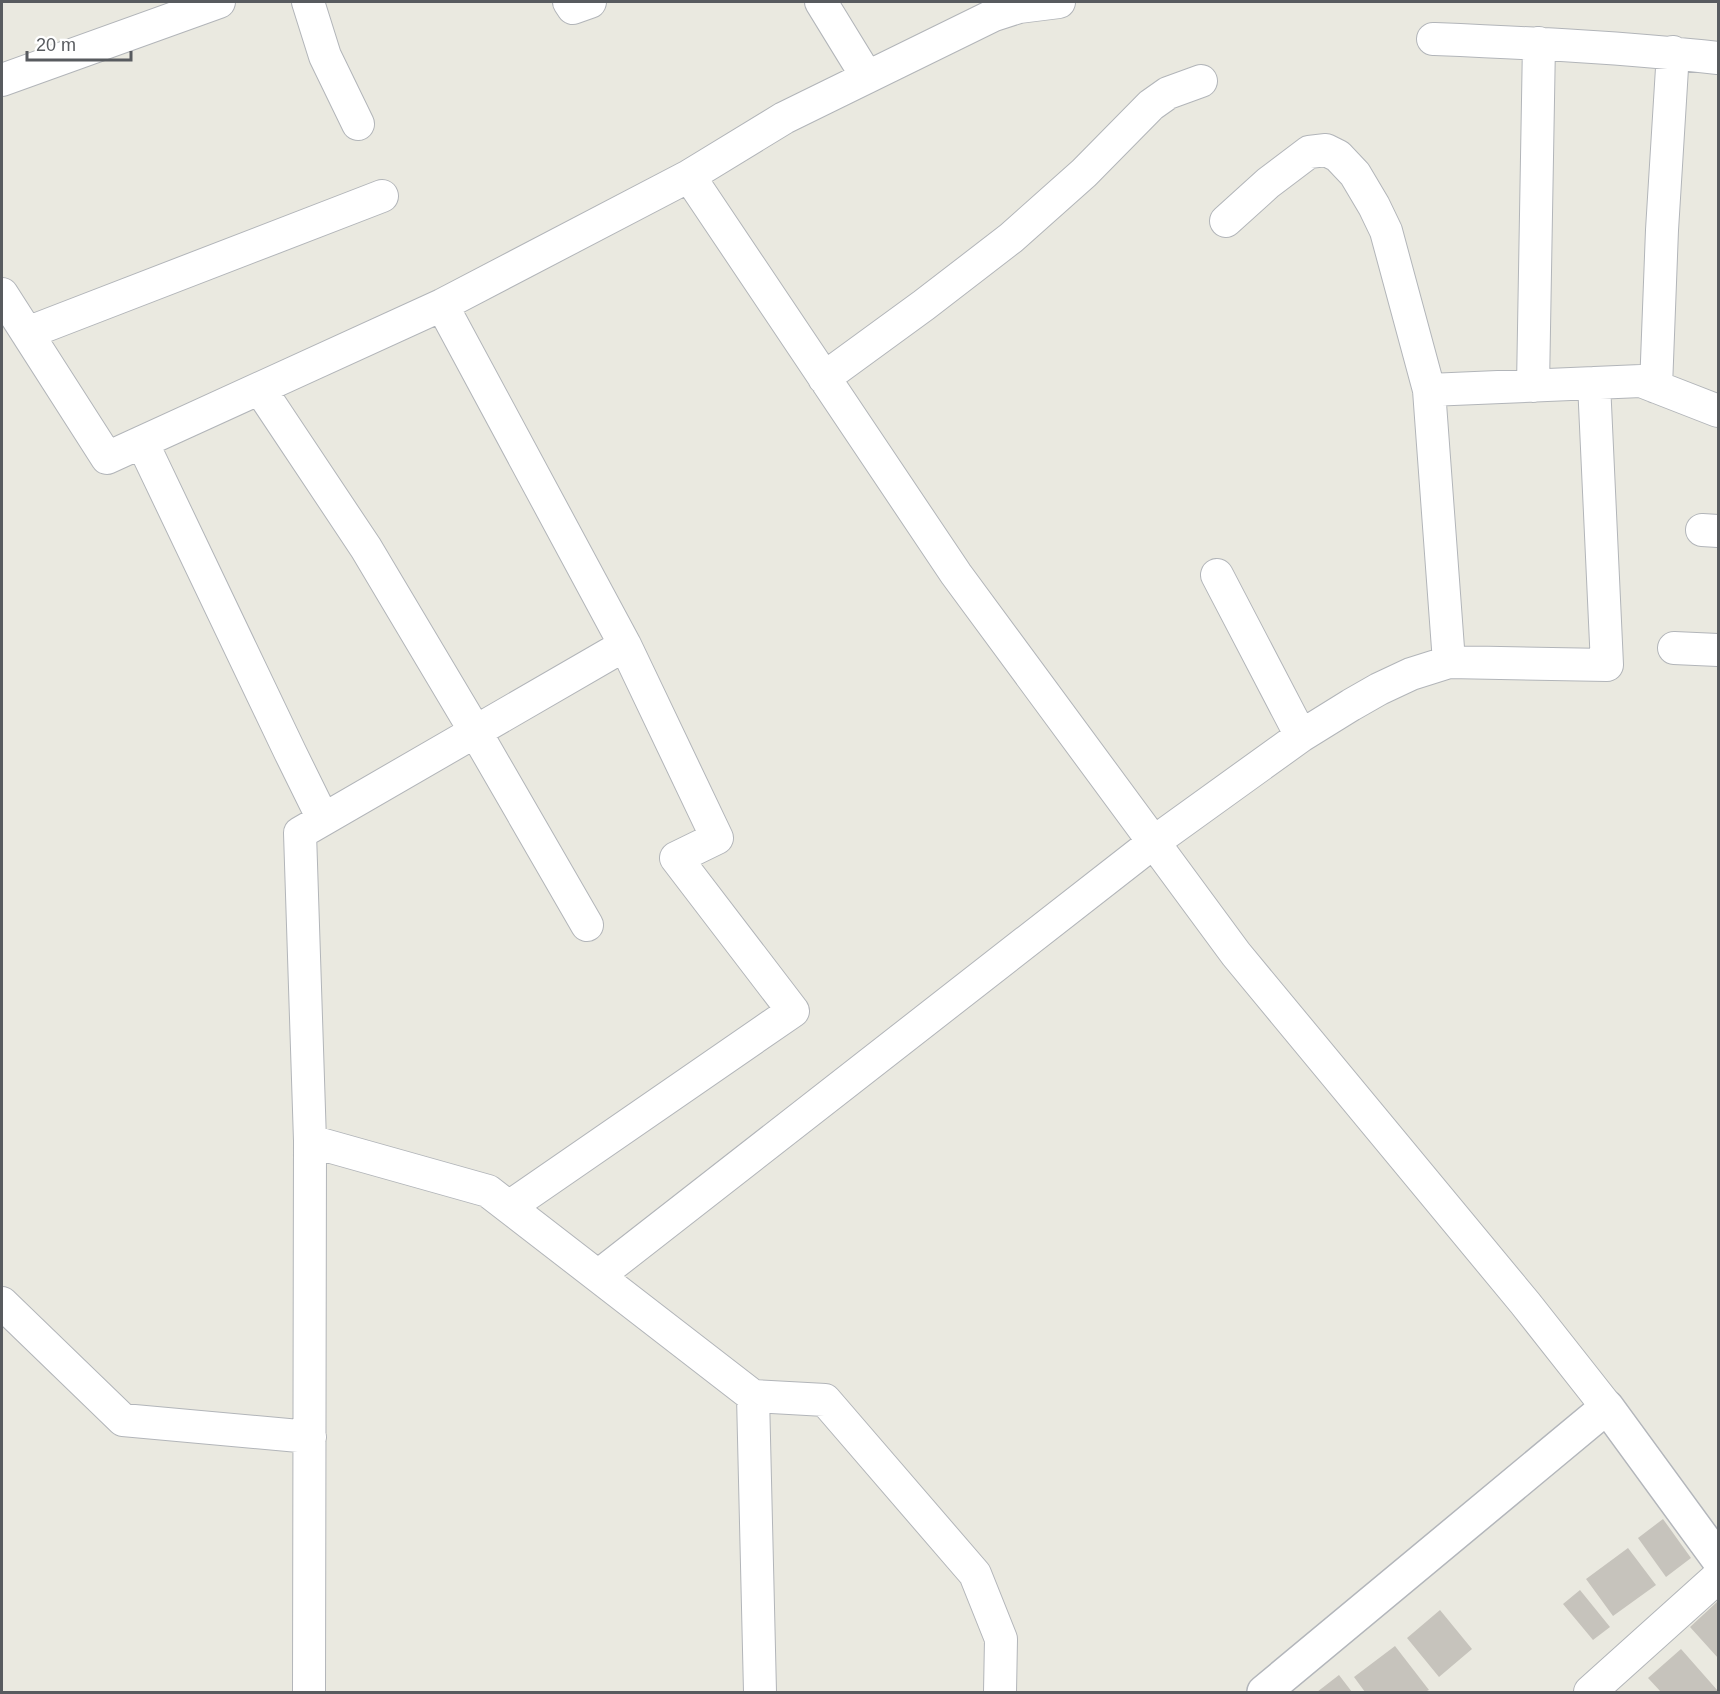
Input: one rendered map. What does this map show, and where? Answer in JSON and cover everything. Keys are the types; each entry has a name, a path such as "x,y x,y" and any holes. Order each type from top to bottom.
{"street":[{"path":"2,81 219,2"},
{"path":"308,2 325,56 358,124"},
{"path":"569,2 573,8 591,2"},
{"path":"821,2 867,77"},
{"path":"2,294 107,458 442,305 689,176 784,118 994,15 1018,4 1059,2"},
{"path":"1433,39 1539,43 1673,52 1719,58"},
{"path":"1533,386 1539,43"},
{"path":"1656,387 1662,230 1673,52"},
{"path":"824,378 1011,238 1084,173 1151,105 1168,93 1201,81"},
{"path":"1226,221 1268,183 1309,152 1326,150 1338,156 1355,174 1374,206 1386,231 1429,390 1449,662"},
{"path":"689,176 956,574 1236,954 1525,1303 1607,1407 1719,1559"},
{"path":"27,333 382,196"},
{"path":"442,305 625,645 717,838 676,858 792,1011 509,1207"},
{"path":"1429,390 1641,381 1719,411"},
{"path":"598,1276 1154,842 1301,736 1379,689 1411,674 1449,662 1607,665 1594,383"},
{"path":"260,388 366,548 587,925"},
{"path":"142,442 324,819"},
{"path":"1217,575 1301,736"},
{"path":"309,1692 310,1141 300,833 625,645"},
{"path":"1674,648 1719,650"},
{"path":"310,1141 488,1191 753,1396 825,1400 975,1574 1000,1639 1000,1692"},
{"path":"2,1303 123,1420 310,1437"},
{"path":"753,1396 760,1692"},
{"path":"1264,1692 1607,1407"},
{"path":"1590,1692 1719,1577"}],"building":[{"path":"1663,1519 1691,1558 1666,1577 1638,1538"},
{"path":"1628,1548 1656,1585 1613,1616 1586,1579"},
{"path":"1580,1590 1610,1627 1593,1640 1563,1604"},
{"path":"1718,1601 1718,1658 1690,1627"},
{"path":"1440,1610 1472,1649 1439,1677 1407,1638"},
{"path":"1395,1646 1429,1690 1425,1692 1365,1692 1354,1677"},
{"path":"1681,1649 1718,1692 1661,1692 1648,1678"},
{"path":"1339,1675 1352,1692 1317,1692"}]}
